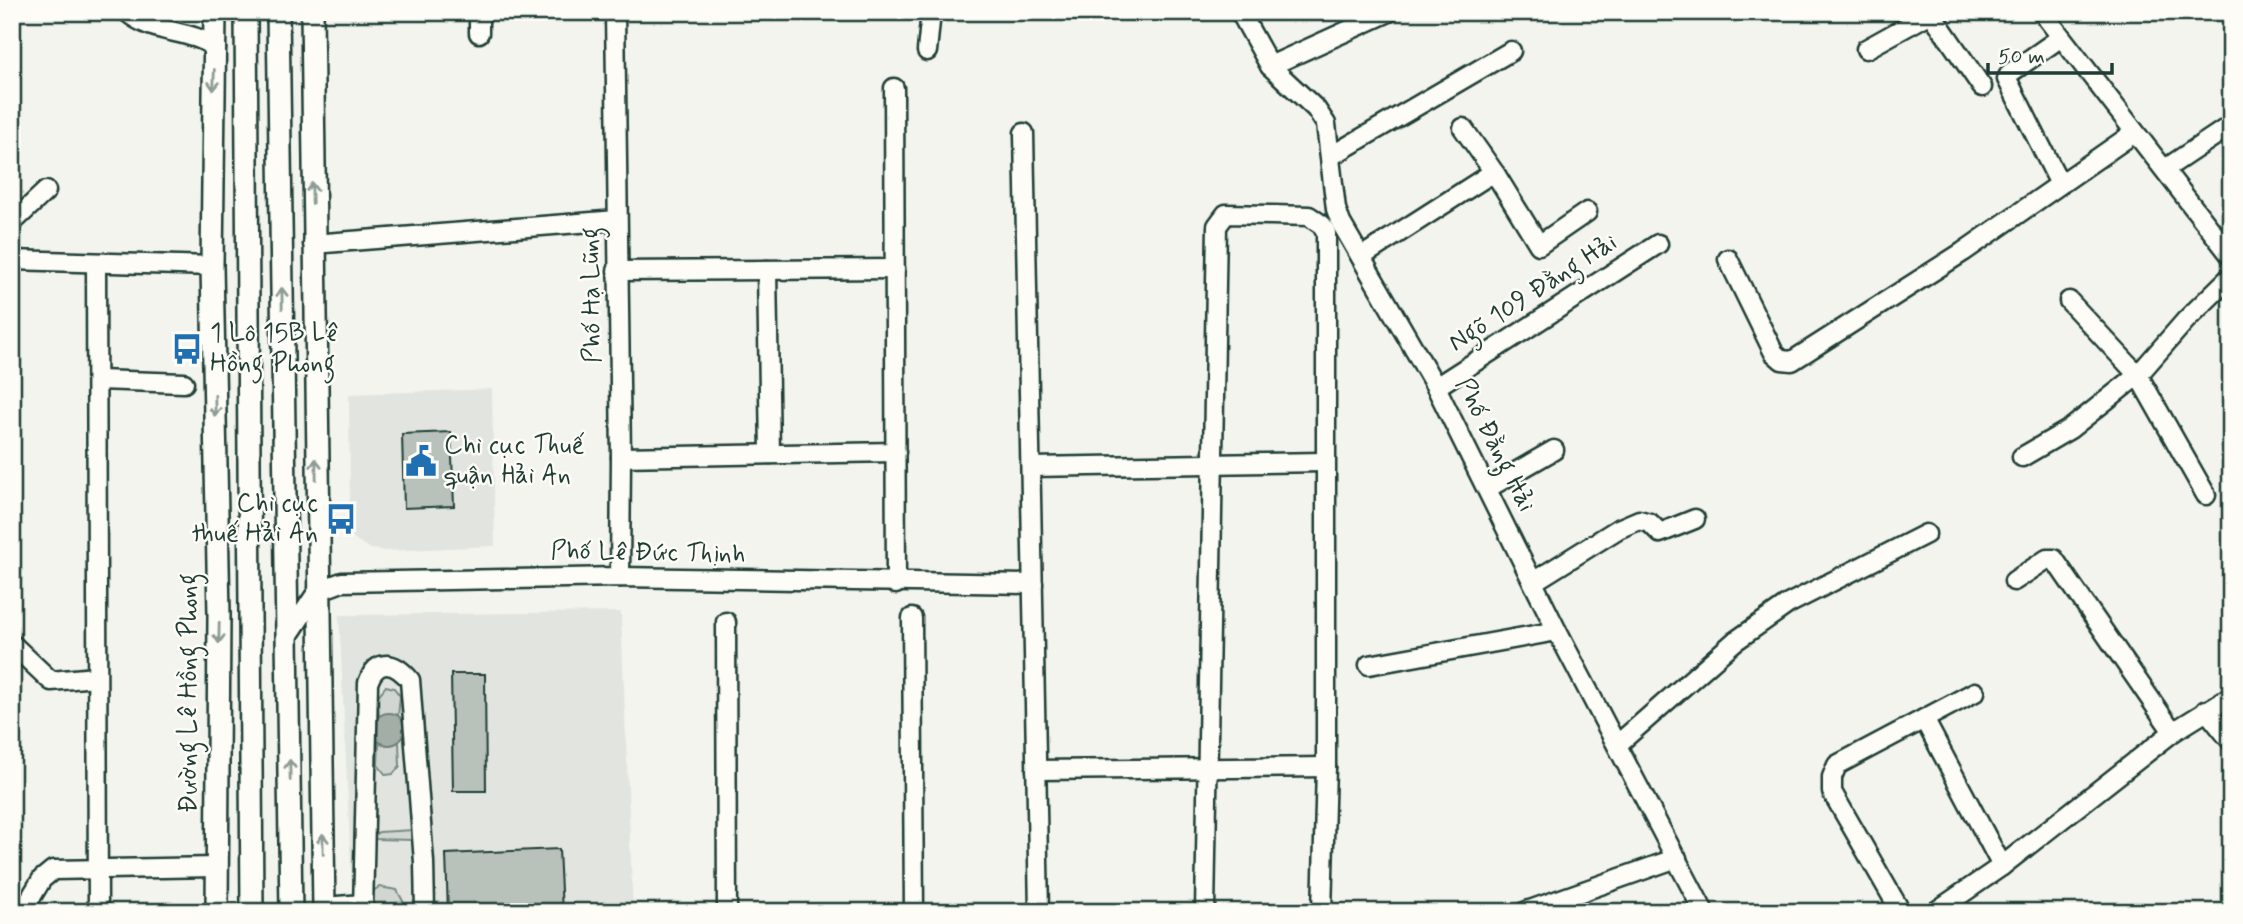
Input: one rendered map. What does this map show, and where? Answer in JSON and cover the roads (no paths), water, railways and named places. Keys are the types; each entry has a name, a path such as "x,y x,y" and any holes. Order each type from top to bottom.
{"main road":[{"name":"Đường Lê Hồng Phong","path":"215,12 212,266 219,615 217,912"},
{"path":"246,12 252,912"},
{"path":"278,12 291,912"},
{"path":"312,12 313,244 324,909"},
{"path":"216,48 311,54"}],"street":[{"path":"127,12 140,24 202,38 216,48"},
{"path":"479,12 479,33"},
{"name":"Phố Hạ Lũng","path":"615,12 620,577"},
{"path":"927,51 931,12"},
{"name":"Phố Đằng Hải","path":"1240,12 1270,66 1316,109 1326,124 1336,209 1436,387 1557,631 1704,912"},
{"path":"1270,66 1389,12"},
{"path":"2042,12 2231,256"},
{"path":"1866,49 1932,13 1982,88"},
{"path":"2060,38 2010,73 2007,79 2060,184"},
{"path":"1331,156 1511,51"},
{"path":"894,88 896,584"},
{"path":"2165,169 2231,125"},
{"path":"1463,128 1539,245 1587,212"},
{"path":"1728,260 1774,353 1782,360 1792,361 1964,252 2134,132"},
{"path":"1024,134 1039,912"},
{"path":"1361,257 1486,177 1496,175"},
{"path":"12,223 47,191"},
{"path":"1205,912 1217,226 1226,214 1309,216 1322,225 1326,233 1326,767 1322,912"},
{"path":"313,244 617,220"},
{"name":"Ngõ 109 Đằng Hải","path":"1436,387 1658,244"},
{"path":"12,260 212,266"},
{"path":"96,263 98,912"},
{"path":"617,271 895,269"},
{"path":"767,270 770,454"},
{"path":"2022,457 2070,429 2138,375 2186,320 2231,276"},
{"path":"2069,301 2138,375 2206,495"},
{"path":"98,380 184,383"},
{"path":"1488,488 1554,450"},
{"path":"621,457 896,452"},
{"path":"1031,467 1324,462"},
{"path":"1534,582 1618,529 1639,520 1650,523 1660,533 1695,519"},
{"path":"1618,744 1734,642 1788,604 1926,534"},
{"path":"2014,581 2047,559 2054,559 2172,732"},
{"name":"Phố Lê Đức Thịnh","path":"318,591 342,582 620,577 896,584 1033,584"},
{"path":"288,636 318,591"},
{"path":"912,618 914,912"},
{"path":"726,622 727,912"},
{"path":"1369,665 1557,631"},
{"path":"12,644 51,681 96,677"},
{"path":"324,909 363,908 368,683 372,671 379,666 391,665 402,670 410,680 424,862 425,912"},
{"path":"1901,912 1832,792 1832,777 1837,765 1975,692"},
{"path":"1935,912 2002,866 2172,732 2231,696"},
{"path":"2206,710 2231,741"},
{"path":"1924,719 2002,866"},
{"path":"1036,770 1326,767"},
{"path":"1524,912 1677,859"},
{"path":"22,912 41,879 53,870 216,867"}],"place":[{"name":"1 Lô 15B Lê Hồng Phong","path":"187,349"},
{"name":"Chi cục Thuế quận Hải An","path":"421,461"},
{"name":"Chi cục thuế Hải An","path":"341,519"}]}
